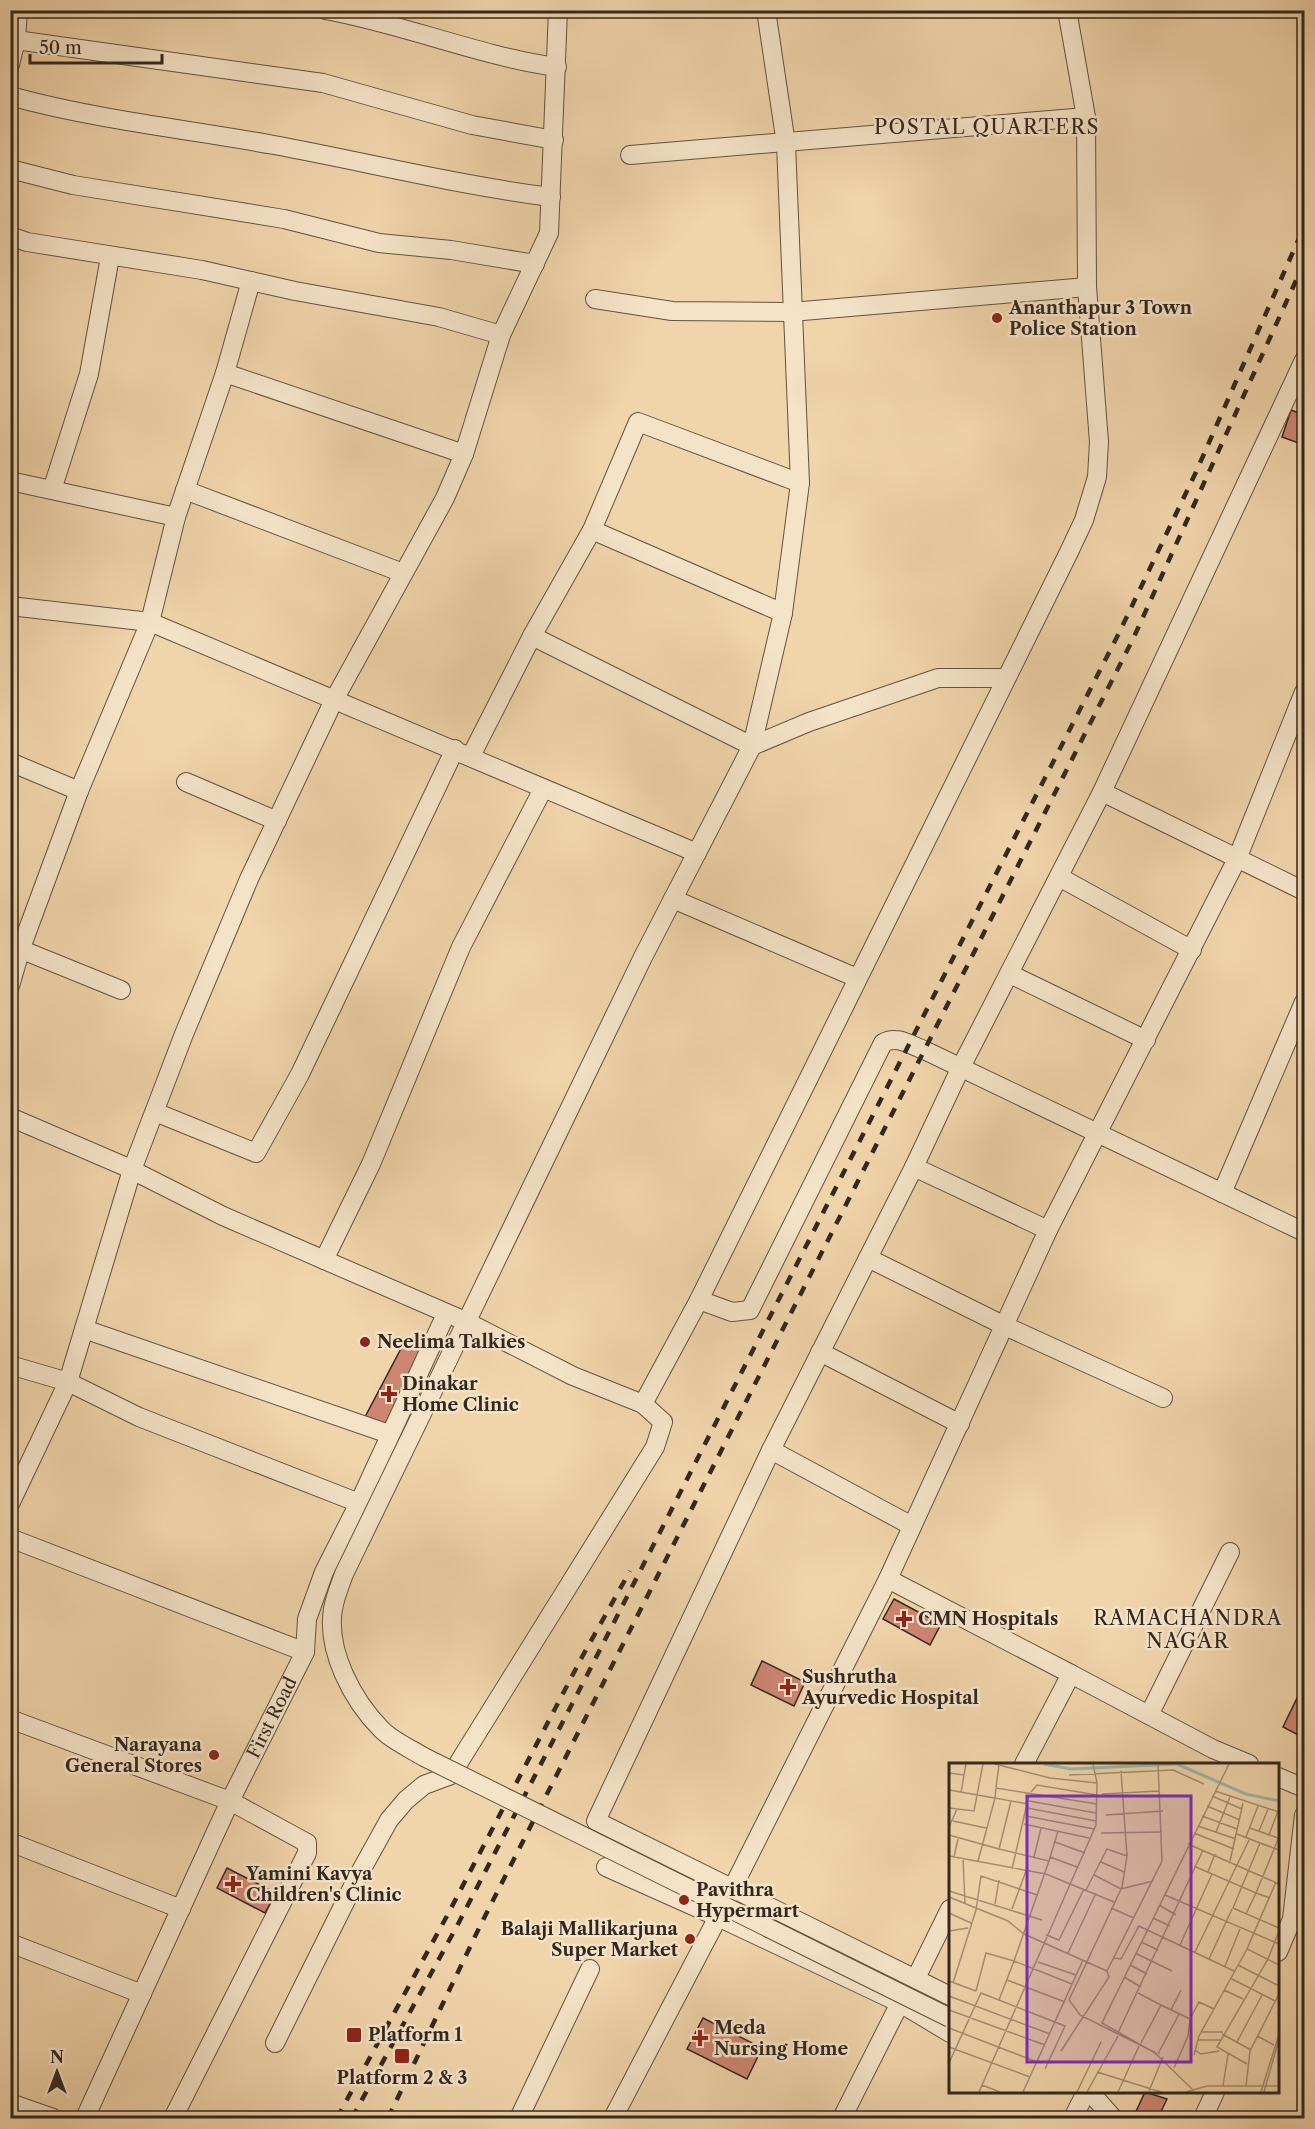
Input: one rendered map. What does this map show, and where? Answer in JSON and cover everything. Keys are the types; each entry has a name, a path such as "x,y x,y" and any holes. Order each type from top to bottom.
{"street":[{"path":"11,64 16,40 18,10"},
{"path":"325,10 371,19 519,62 557,67"},
{"path":"10,1504 68,1382 132,1170 249,879 334,700 445,498 464,454 501,335 549,233 558,10"},
{"path":"766,10 786,144 800,483 783,613 752,746 673,899 465,1321 344,1574 332,1610 334,1637 342,1670 364,1708 383,1731 424,1757 949,2017"},
{"path":"643,1404 699,1300 1084,520 1097,477 1099,442 1087,286 1086,117 1067,10"},
{"path":"16,40 323,83 472,125 554,140"},
{"path":"10,96 70,113 273,145 497,190 551,197"},
{"path":"630,155 786,144 1086,117"},
{"path":"10,169 74,185 284,219 379,243 451,250 535,264"},
{"path":"10,236 27,242 202,270 440,317 501,335"},
{"path":"52,490 89,374 111,257"},
{"path":"10,986 16,947 150,622 176,517 225,373 251,281"},
{"path":"595,299 672,311 792,312 1087,286"},
{"path":"949,1995 596,1821 771,1450 914,1167 961,1067 1102,792 1298,389 1305,360"},
{"path":"225,373 464,454"},
{"path":"155,1112 256,1153 300,1074 463,752 592,530 638,422 800,483"},
{"path":"10,482 176,517"},
{"path":"185,490 403,573"},
{"path":"592,530 783,613"},
{"path":"10,606 150,622 463,752 543,789 697,853"},
{"path":"532,636 752,746 808,722 938,678 1006,678"},
{"path":"613,2118 718,1917 888,1579 1048,1230 1237,859 1305,692"},
{"path":"10,762 79,791"},
{"path":"186,782 277,821"},
{"path":"324,1260 371,1164 461,947 543,789"},
{"path":"1102,792 1305,891"},
{"path":"1059,877 1192,950"},
{"path":"673,899 857,978"},
{"path":"16,947 121,990"},
{"path":"1010,974 1146,1040"},
{"path":"1222,1193 1305,1002"},
{"path":"699,1300 732,1312 750,1310 883,1044 890,1039 899,1040 961,1067 1305,1232"},
{"path":"10,1117 132,1170 223,1216 465,1321 573,1376 643,1404 663,1422 655,1447 451,1775 423,1785 389,1820 358,1876 275,2043"},
{"path":"914,1167 1048,1230"},
{"path":"868,1258 1005,1326 1163,1398"},
{"name":"First Road","path":"85,2118 230,1801 305,1652 307,1619 324,1572 359,1503 446,1314"},
{"path":"84,1329 389,1434"},
{"path":"820,1352 960,1424"},
{"path":"10,1365 68,1382 139,1418 359,1503"},
{"path":"771,1450 912,1526"},
{"path":"10,1538 305,1652"},
{"path":"1149,1715 1230,1552"},
{"path":"888,1579 1149,1715 1209,1757 1243,1763"},
{"path":"1025,1763 1071,1674"},
{"path":"10,1719 230,1801 303,1839 309,1847 173,2118"},
{"path":"1279,1777 1305,1788"},
{"path":"1279,1950 1292,1919 1305,1815"},
{"path":"10,1842 181,1909"},
{"path":"606,1867 900,2003 949,2031"},
{"path":"916,1978 949,1913"},
{"path":"10,1943 142,1994"},
{"path":"519,2118 590,1969"},
{"path":"842,2118 900,2003"},
{"path":"1073,2118 1087,2093"},
{"path":"1090,2093 1113,2118"},
{"path":"1203,2118 1214,2093"},
{"path":"10,2103 53,2118"}],"building":[{"path":"1291,410 1304,415 1304,445 1282,437"},
{"path":"405,1341 426,1353 386,1428 365,1417"},
{"path":"894,1599 941,1624 930,1645 883,1619"},
{"path":"762,1661 805,1682 794,1706 751,1685"},
{"path":"1298,1696 1304,1699 1304,1738 1283,1727"},
{"path":"227,1868 276,1893 265,1913 217,1888"},
{"path":"703,2018 762,2048 747,2079 687,2049"},
{"path":"1145,2093 1167,2099 1158,2118 1133,2118"}],"railway":[{"path":"352,2118 457,1926 585,1679 1119,633 1196,472 1304,227"},
{"path":"388,2118 481,1924 1133,639 1304,263"},
{"path":"337,2118 630,1571"}],"place":[{"name":"Ananthapur 3 Town Police Station","path":"997,318"},
{"name":"Neelima Talkies","path":"365,1342"},
{"name":"Dinakar Home Clinic","path":"389,1394"},
{"name":"CMN Hospitals","path":"904,1619"},
{"name":"Sushrutha Ayurvedic Hospital","path":"788,1687"},
{"name":"Narayana General Stores","path":"214,1755"},
{"name":"Yamini Kavya Children's Clinic","path":"233,1884"},
{"name":"Pavithra Hypermart","path":"684,1900"},
{"name":"Balaji Mallikarjuna Super Market","path":"690,1939"},
{"name":"Platform 1","path":"354,2035"},
{"name":"Meda Nursing Home","path":"700,2038"},
{"name":"Platform 2 & 3","path":"402,2056"}],"district":[{"name":"POSTAL QUARTERS","path":"987,127"},
{"name":"RAMACHANDRA NAGAR","path":"1188,1630"}]}
